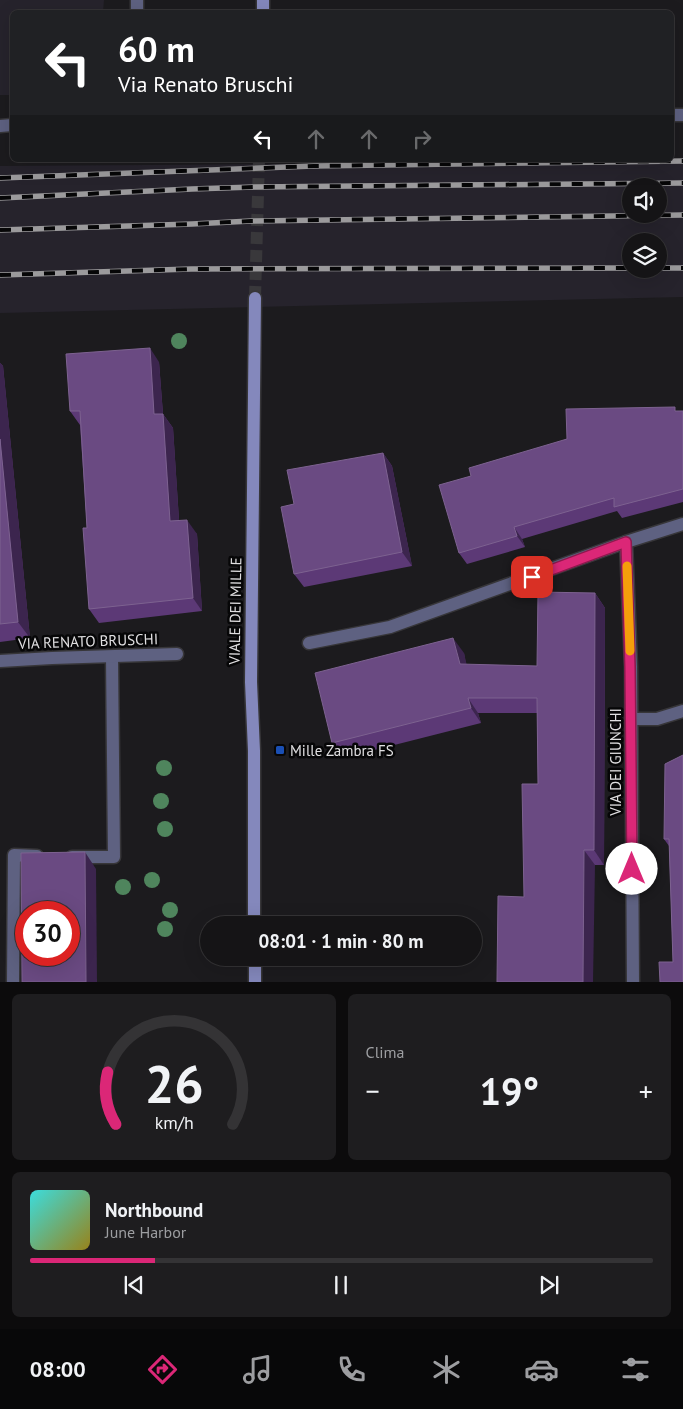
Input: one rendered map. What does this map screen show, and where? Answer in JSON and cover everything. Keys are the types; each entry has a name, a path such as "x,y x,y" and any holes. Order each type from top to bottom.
{"street":[{"name":"VIALE DEI MILLE","path":"254,916 254,751 251,672 255,298"},
{"path":"309,643 390,628 626,542 683,524"},
{"name":"VIA DEI GIUNCHI","path":"626,542 631,719 633,982"},
{"name":"VIA RENATO BRUSCHI","path":"0,661 177,654"},
{"path":"13,982 14,855 114,858 112,657"},
{"path":"631,719 657,719 683,711"},
{"path":"254,966 255,982"}],"shaded area":[{"path":"0,0 104,0 103,10 10,10 10,95 0,95"},
{"path":"683,161 683,297 0,313 0,166"}],"building":[{"path":"150,348 154,414 163,414 170,521 187,520 193,598 89,609 83,528 87,528 80,411 70,411 66,354"},
{"path":"675,407 675,411 683,411 683,489 614,507 614,498 514,527 517,536 459,553 439,485 471,476 469,468 567,439 566,409"},
{"path":"0,439 18,622 0,624"},
{"path":"383,453 402,552 294,574 281,507 294,504 287,470"},
{"path":"538,592 595,593 594,850 584,850 583,982 497,982 498,896 524,897 522,784 538,784 537,698 468,698 471,708 332,743 315,673 453,638 460,664 537,666"},
{"path":"683,755 683,982 660,982 659,962 673,962 669,839 664,839 665,764"},
{"path":"85,852 86,982 22,982 22,966 80,966 80,901 21,901 21,853"}],"tunnel":[{"path":"255,298 259,162"}],"railway":[{"path":"674,161 683,161"},
{"path":"0,178 314,166 609,162"},
{"path":"0,198 254,187 683,183"},
{"path":"0,230 251,221 683,215"},
{"path":"0,275 191,269 622,268"},
{"path":"667,268 683,268"}],"slow traffic":[{"path":"627,566 630,651"}],"place":[{"name":"Mille Zambra FS","path":"280,750"}],"route":[{"path":"532,577 626,542 631,719 632,869"}]}
